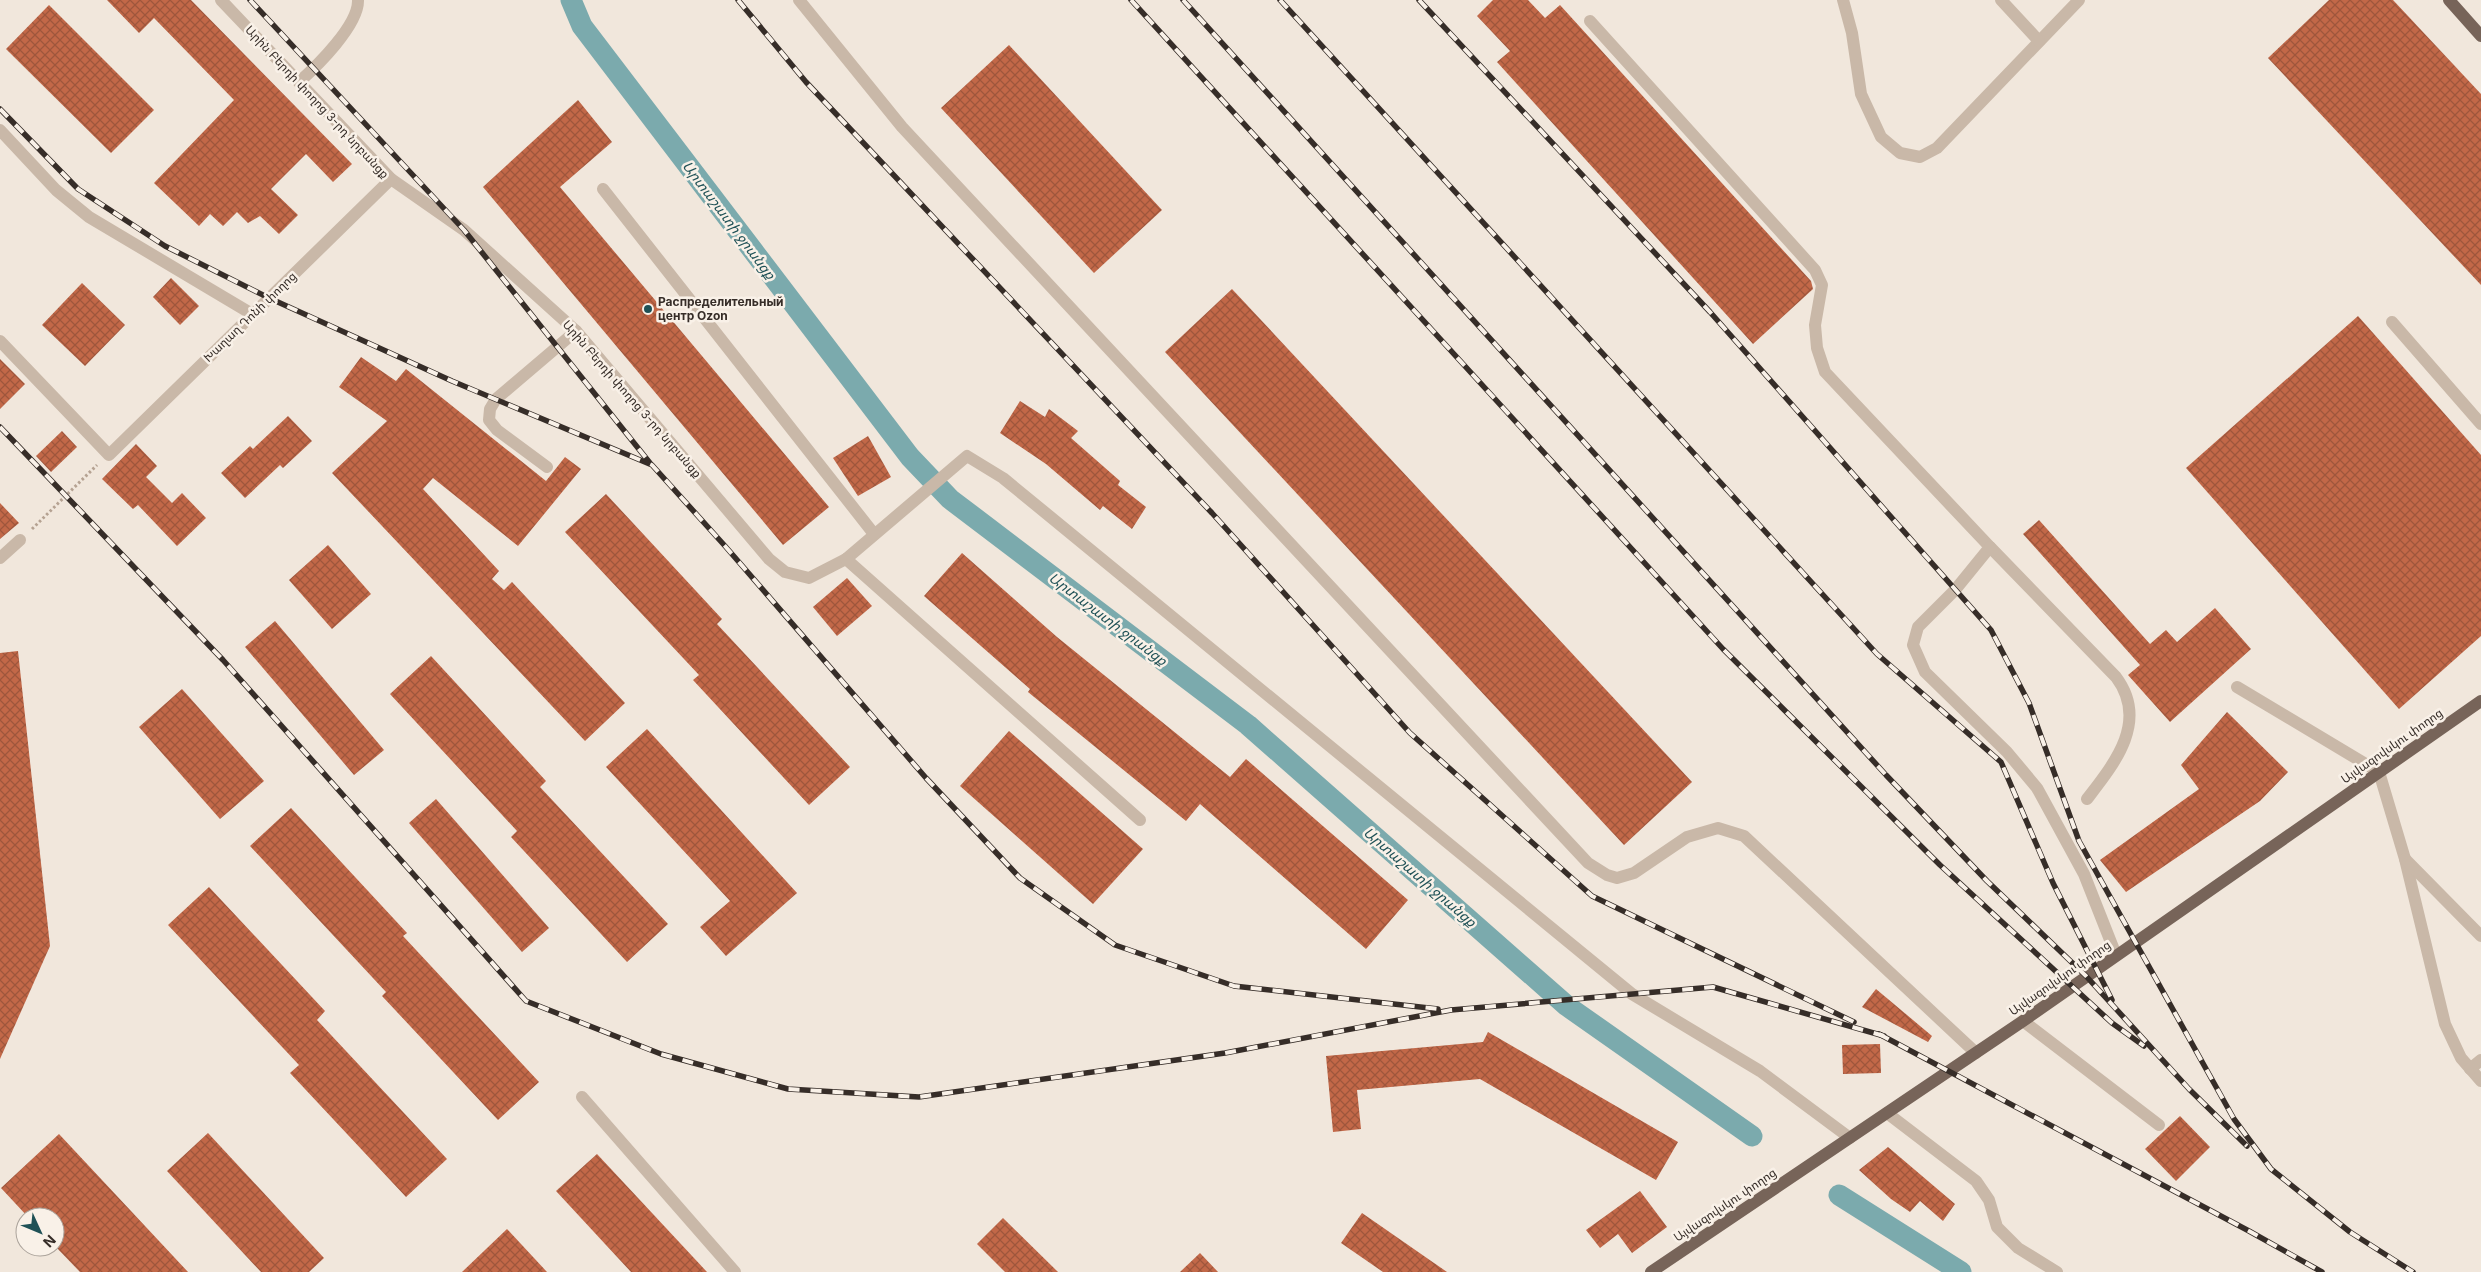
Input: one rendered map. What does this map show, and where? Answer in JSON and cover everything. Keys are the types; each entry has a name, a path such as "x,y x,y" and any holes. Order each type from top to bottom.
{"main road":[{"path":"2449,0 2481,36"},
{"name":"Այվազովսկու փողոց","path":"1651,1272 1976,1053 2481,701"}],"street":[{"name":"Արին Բերդի փողոց 3-րդ նրբանցք","path":"221,0 391,179 464,230 576,331 769,560 786,572 809,578 846,559 967,456 1003,478 1632,994 1760,1071 1850,1138"},
{"path":"299,82 314,69 348,28 358,5 358,0"},
{"path":"799,0 902,127 1588,864 1607,875 1617,878 1634,873 1687,837 1718,828 1744,836 1976,1053"},
{"path":"1843,0 1852,33 1860,94 1881,137 1900,154 1920,157 1937,148 2080,0"},
{"path":"2001,0 2039,41"},
{"path":"1590,21 1815,270 1822,285 1815,325 1817,348 1824,372 2116,677 2126,690 2131,714 2127,738 2108,772 2087,799"},
{"path":"0,130 56,190 89,216 252,314"},
{"name":"Խաղաղ Դոնի փողոց","path":"109,454 391,179"},
{"path":"603,189 874,534"},
{"path":"2392,322 2481,424"},
{"path":"547,467 497,430 489,420 490,409 496,399 576,331"},
{"path":"0,341 109,454"},
{"path":"0,558 20,540"},
{"path":"1990,547 1955,590 1918,627 1913,645 1924,672 2007,752 2036,788 2084,874 2116,954"},
{"path":"846,559 1140,820"},
{"path":"2237,687 2379,772 2405,859 2445,1024 2461,1058 2481,1081"},
{"path":"2405,859 2481,936"},
{"path":"2023,1020 2159,1125"},
{"path":"2470,1069 2481,1060"},
{"path":"582,1097 735,1272"},
{"path":"1887,1113 1976,1181 1989,1200 1997,1227 2018,1248 2057,1272"}],"path":[{"path":"20,540 109,454"}],"building":[{"path":"107,0 191,0 352,164 333,182 306,154 271,189 298,215 279,234 260,216 248,223 237,212 223,226 210,214 199,226 154,183 234,100 154,18 139,33"},
{"path":"1493,0 1528,0 1545,18 1560,5 1811,281 1813,289 1753,344 1497,62 1510,51 1477,16"},
{"path":"2329,0 2393,0 2481,94 2481,285 2268,58"},
{"path":"49,5 154,110 111,153 6,49"},
{"path":"1009,45 1162,210 1094,273 941,108"},
{"path":"578,100 612,142 560,187 829,507 783,545 483,187"},
{"path":"171,278 199,306 180,325 153,297"},
{"path":"82,283 125,325 85,366 42,325"},
{"path":"1232,289 1692,782 1624,845 1165,352"},
{"path":"2358,316 2481,455 2481,636 2399,709 2186,468"},
{"path":"361,357 396,381 406,369 546,481 565,457 581,469 518,546 433,478 423,489 499,571 492,579 504,590 512,582 625,703 585,741 332,473 387,421 339,387"},
{"path":"0,359 25,384 0,409"},
{"path":"1020,401 1045,417 1049,409 1078,431 1071,438 1120,481 1118,485 1146,507 1132,529 1103,506 1100,510 1046,464 1000,433"},
{"path":"288,416 312,441 283,468 280,465 245,498 221,473 250,446 253,449"},
{"path":"62,431 77,447 51,472 36,456"},
{"path":"868,436 891,477 858,496 833,458"},
{"path":"136,444 157,466 146,477 172,503 182,493 206,518 177,546 138,505 133,509 102,479"},
{"path":"606,494 722,619 717,624 850,767 809,805 693,680 699,675 565,532"},
{"path":"0,503 19,523 0,539"},
{"path":"2039,520 2150,644 2166,630 2177,642 2215,608 2251,649 2170,722 2128,675 2140,665 2023,534"},
{"path":"328,545 371,594 332,629 289,580"},
{"path":"962,553 1057,637 1230,777 1246,759 1408,900 1366,949 1200,804 1186,821 1028,692 1030,689 924,596"},
{"path":"847,578 872,606 837,636 813,607"},
{"path":"275,621 384,750 354,775 245,647"},
{"path":"18,651 50,946 0,1059 0,653"},
{"path":"431,656 546,781 540,787 668,924 627,962 511,837 517,831 390,694"},
{"path":"182,689 264,781 220,819 139,727"},
{"path":"2227,712 2288,772 2260,801 2126,892 2100,860 2199,789 2181,765"},
{"path":"647,729 797,893 726,956 700,927 730,901 606,767"},
{"path":"1009,731 1143,849 1093,904 960,786"},
{"path":"436,799 549,928 522,952 409,823"},
{"path":"291,808 407,933 403,936 539,1082 498,1120 382,996 386,992 250,846"},
{"path":"209,887 325,1011 317,1020 447,1159 406,1197 290,1073 299,1065 168,925"},
{"path":"1876,989 1932,1036 1928,1042 1862,1007"},
{"path":"1488,1032 1678,1142 1656,1180 1480,1079 1357,1090 1361,1129 1333,1132 1326,1056 1483,1042"},
{"path":"1880,1044 1881,1073 1843,1074 1842,1045"},
{"path":"2180,1116 2210,1147 2176,1181 2145,1149"},
{"path":"208,1133 324,1258 309,1272 261,1272 167,1171"},
{"path":"59,1134 188,1272 80,1272 65,1256 65,1207 19,1207 1,1188"},
{"path":"1888,1147 1955,1204 1943,1221 1920,1201 1910,1212 1891,1199 1859,1170"},
{"path":"597,1154 707,1272 631,1272 556,1191"},
{"path":"1640,1191 1667,1227 1632,1253 1618,1234 1600,1248 1586,1230"},
{"path":"1362,1213 1447,1272 1383,1272 1341,1243"},
{"path":"1003,1218 1058,1272 1005,1272 977,1244"},
{"path":"507,1229 547,1272 462,1272"},
{"path":"1200,1253 1218,1272 1180,1272"}],"waterway":[{"name":"Արտաշատի ջրանցք","path":"571,0 582,26 910,457 950,499 1248,725 1567,1006 1752,1136"},
{"name":"Արտաշատի ջրանցք","path":"1839,1195 1961,1272"}],"railway":[{"path":"250,0 464,230 650,463"},
{"path":"738,0 806,82 1212,513 1410,733 1592,896 1854,1022"},
{"path":"1131,0 1723,649 1940,865 2112,1023 2144,1046"},
{"path":"1183,0 1886,775 1987,881 2086,976 2189,1089 2247,1146"},
{"path":"1280,0 1877,654 2001,762 2053,883 2112,1000"},
{"path":"1419,0 1710,312 1991,630 2029,703 2079,841 2234,1119 2271,1169 2350,1232 2413,1272"},
{"path":"0,109 78,189 165,246 269,298 452,381 652,465 725,546 926,778 1020,878 1115,945 1234,986 1438,1009"},
{"path":"0,427 223,660 526,1001 661,1054 788,1089 919,1097 1225,1053 1451,1010 1713,987 1884,1036"},
{"path":"1879,1034 2249,1231 2322,1272"}],"place":[{"name":"Распределительный центр Ozon","path":"648,309"}]}
